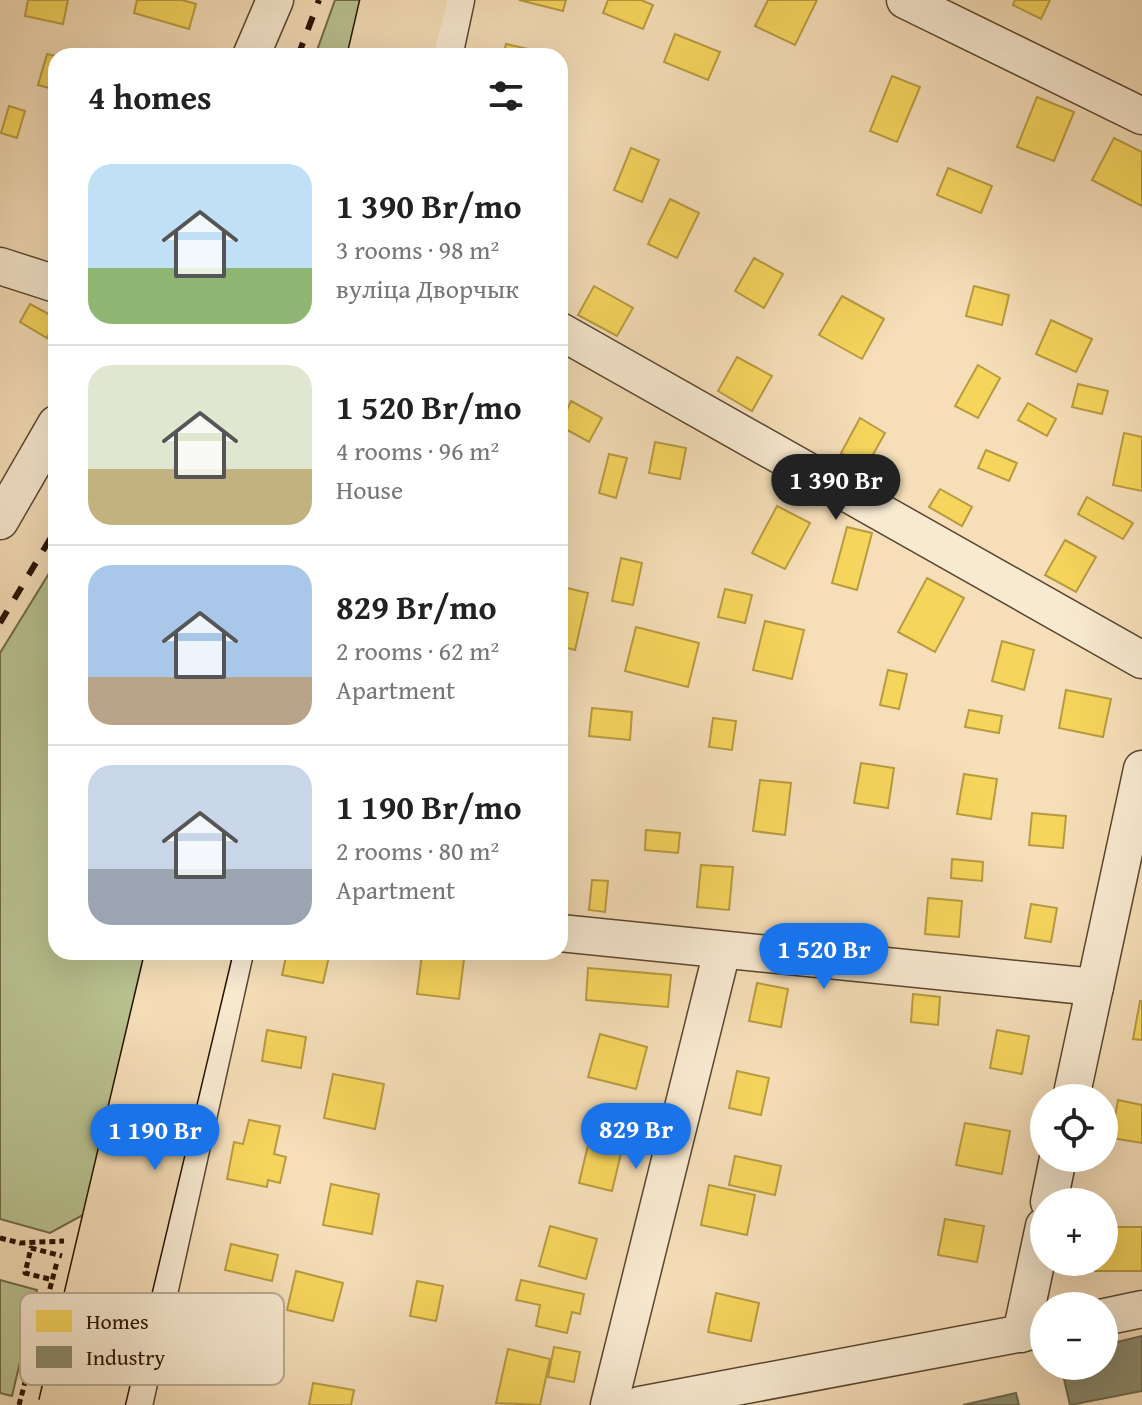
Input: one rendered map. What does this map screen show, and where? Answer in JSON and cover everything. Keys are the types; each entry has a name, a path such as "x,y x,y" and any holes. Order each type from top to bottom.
{"highway":[{"path":"372,48 383,0"},
{"path":"413,48 425,0"},
{"path":"87,1293 166,960"},
{"path":"129,1293 208,960"},
{"path":"61,1405 66,1385"},
{"path":"102,1405 107,1385"}],"street":[{"path":"254,48 275,0"},
{"path":"446,48 456,0"},
{"path":"905,0 1142,116"},
{"path":"0,266 48,281"},
{"path":"568,336 1142,660"},
{"path":"0,521 48,438"},
{"path":"1074,1084 1142,769"},
{"path":"568,934 1095,987"},
{"path":"609,1405 722,951"},
{"path":"159,1293 233,960"},
{"path":"1118,1314 1142,1309"},
{"path":"640,1405 1030,1332"},
{"path":"134,1405 138,1385"}],"path":[{"path":"0,1238 20,1243 65,1241"},
{"path":"50,1279 25,1273 31,1248 75,1258"}],"green space":[{"path":"335,0 414,0 403,48 318,48"},
{"path":"48,575 48,960 196,960 149,1179 50,1233 0,1219 0,653"},
{"path":"0,1280 37,1290 36,1293 20,1293 20,1362 12,1396 0,1393"}],"building: Homes":[{"path":"28,0 68,0 63,24 25,16"},
{"path":"137,0 182,0 196,4 189,29 134,13"},
{"path":"519,0 566,0 563,11"},
{"path":"608,0 641,0 653,5 643,29 603,13"},
{"path":"768,0 817,0 795,45 755,26"},
{"path":"1015,0 1050,0 1041,19 1013,5"},
{"path":"675,34 720,52 708,80 664,62"},
{"path":"47,54 48,54 48,88 38,85"},
{"path":"892,76 920,87 897,142 870,131"},
{"path":"1037,97 1074,112 1054,161 1017,147"},
{"path":"9,106 25,111 17,138 1,133"},
{"path":"1114,138 1142,152 1142,206 1092,180"},
{"path":"631,148 659,160 642,202 614,190"},
{"path":"948,168 992,186 981,213 937,195"},
{"path":"670,199 699,213 677,258 648,244"},
{"path":"754,258 783,274 764,308 735,291"},
{"path":"594,286 633,308 617,336 578,315"},
{"path":"974,286 1009,295 1002,325 966,316"},
{"path":"842,296 884,319 862,359 819,335"},
{"path":"30,304 48,314 47,338 20,322"},
{"path":"1051,320 1092,339 1076,372 1036,354"},
{"path":"737,357 772,376 752,411 718,391"},
{"path":"978,365 1000,378 978,418 955,406"},
{"path":"1078,384 1108,391 1102,414 1072,407"},
{"path":"571,401 602,418 589,442 568,430"},
{"path":"1028,403 1056,419 1047,436 1018,420"},
{"path":"860,418 885,433 866,467 841,453"},
{"path":"1124,433 1142,437 1142,491 1113,485"},
{"path":"655,442 686,448 680,479 649,473"},
{"path":"986,450 1017,463 1009,481 978,468"},
{"path":"609,454 627,458 616,498 599,493"},
{"path":"940,489 972,507 962,526 929,507"},
{"path":"1087,497 1133,523 1123,539 1078,514"},
{"path":"777,506 810,523 785,569 752,553"},
{"path":"847,527 872,533 857,590 832,583"},
{"path":"1065,540 1096,557 1076,592 1045,575"},
{"path":"621,558 642,563 633,605 612,601"},
{"path":"927,578 964,598 935,652 898,632"},
{"path":"568,588 588,593 575,650 568,648"},
{"path":"725,589 752,595 745,623 718,617"},
{"path":"765,621 804,630 792,679 753,670"},
{"path":"636,627 699,643 688,687 625,671"},
{"path":"1002,641 1034,650 1024,690 992,681"},
{"path":"888,670 907,674 899,709 880,705"},
{"path":"1066,690 1111,699 1103,737 1059,728"},
{"path":"592,708 632,712 630,740 589,736"},
{"path":"969,710 1002,716 999,733 965,727"},
{"path":"713,718 736,721 732,750 709,747"},
{"path":"861,763 894,768 888,808 854,803"},
{"path":"964,774 997,779 991,819 957,814"},
{"path":"760,780 791,783 785,835 753,831"},
{"path":"1032,813 1066,816 1063,848 1029,845"},
{"path":"646,830 680,833 678,853 645,850"},
{"path":"952,859 983,862 982,881 951,878"},
{"path":"701,865 733,867 729,910 697,907"},
{"path":"592,880 608,881 605,912 589,910"},
{"path":"928,898 962,901 959,937 925,934"},
{"path":"1031,904 1057,908 1051,942 1025,938"},
{"path":"285,960 328,960 323,983 282,975"},
{"path":"421,960 464,960 459,999 417,994"},
{"path":"588,968 671,975 668,1007 586,1000"},
{"path":"757,983 788,989 781,1027 749,1021"},
{"path":"913,994 940,997 938,1025 911,1022"},
{"path":"1142,1001 1142,1040 1133,1039"},
{"path":"267,1030 306,1037 301,1068 262,1061"},
{"path":"997,1030 1029,1036 1022,1074 990,1068"},
{"path":"600,1034 647,1047 636,1089 588,1077"},
{"path":"737,1071 769,1078 761,1115 729,1108"},
{"path":"333,1074 384,1084 375,1129 324,1118"},
{"path":"1118,1100 1142,1105 1142,1143 1118,1139"},
{"path":"249,1120 280,1126 274,1154 286,1157 280,1183 268,1180 267,1187 227,1179 234,1142 243,1144"},
{"path":"965,1123 1010,1131 1002,1174 956,1165"},
{"path":"589,1141 622,1149 612,1191 579,1183"},
{"path":"735,1156 781,1166 775,1195 729,1185"},
{"path":"331,1184 379,1194 372,1234 323,1225"},
{"path":"709,1185 755,1195 747,1235 701,1225"},
{"path":"945,1219 984,1226 977,1262 938,1255"},
{"path":"550,1226 597,1239 586,1279 539,1266"},
{"path":"1118,1227 1142,1227 1142,1271 1118,1271"},
{"path":"231,1244 278,1255 272,1281 225,1270"},
{"path":"296,1271 343,1283 333,1321 287,1310"},
{"path":"521,1280 584,1294 580,1314 572,1312 567,1333 536,1326 540,1305 516,1300"},
{"path":"417,1281 443,1286 436,1321 410,1316"},
{"path":"716,1293 759,1303 751,1341 708,1332"},
{"path":"554,1347 580,1352 574,1382 548,1377"},
{"path":"508,1349 550,1359 540,1405 496,1403"},
{"path":"313,1383 354,1390 351,1405 309,1405"}],"building: Industry":[{"path":"1142,1336 1142,1391 1070,1405 1064,1380 1118,1380 1118,1342"},
{"path":"1016,1393 1019,1405 963,1405"}],"railway":[{"path":"301,48 319,0"},
{"path":"0,623 48,542"}]}
